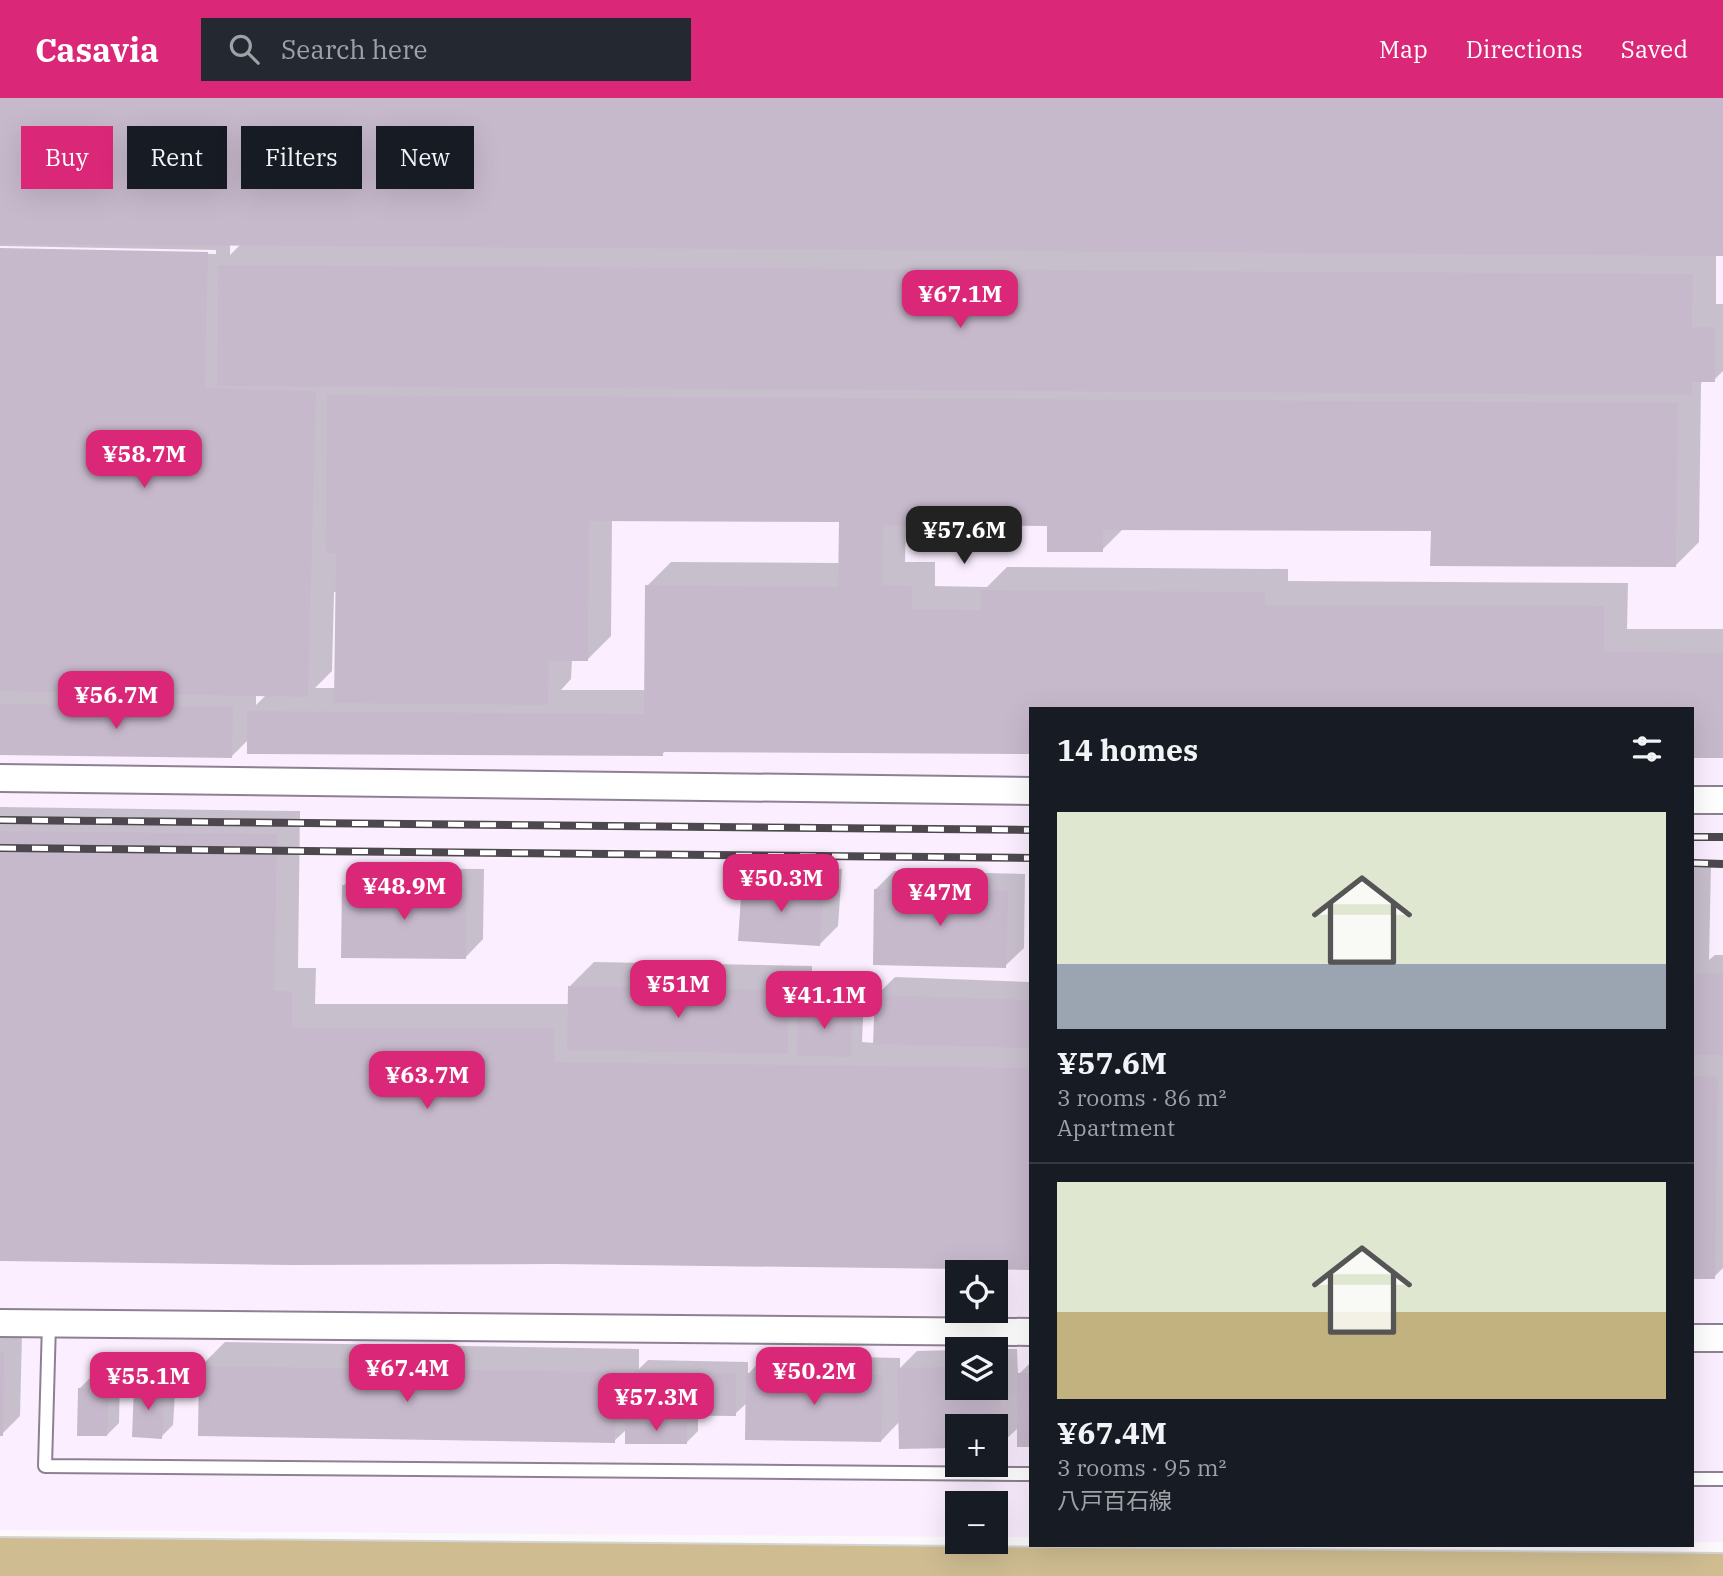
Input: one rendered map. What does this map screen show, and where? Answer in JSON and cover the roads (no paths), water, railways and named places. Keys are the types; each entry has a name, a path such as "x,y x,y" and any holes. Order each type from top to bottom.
{"main road":[{"path":"0,1557 1723,1573"}],"street":[{"path":"0,778 1029,791"},
{"path":"1694,800 1723,800"},
{"path":"0,1323 1029,1332"},
{"path":"1694,1338 1723,1338"}],"lane":[{"path":"49,1324 45,1466 1029,1474"},
{"path":"1694,1479 1723,1479"}],"railway":[{"path":"0,820 1029,830"},
{"path":"1694,837 1723,837"},
{"path":"0,848 1029,858"},
{"path":"1694,863 1723,864"}]}
